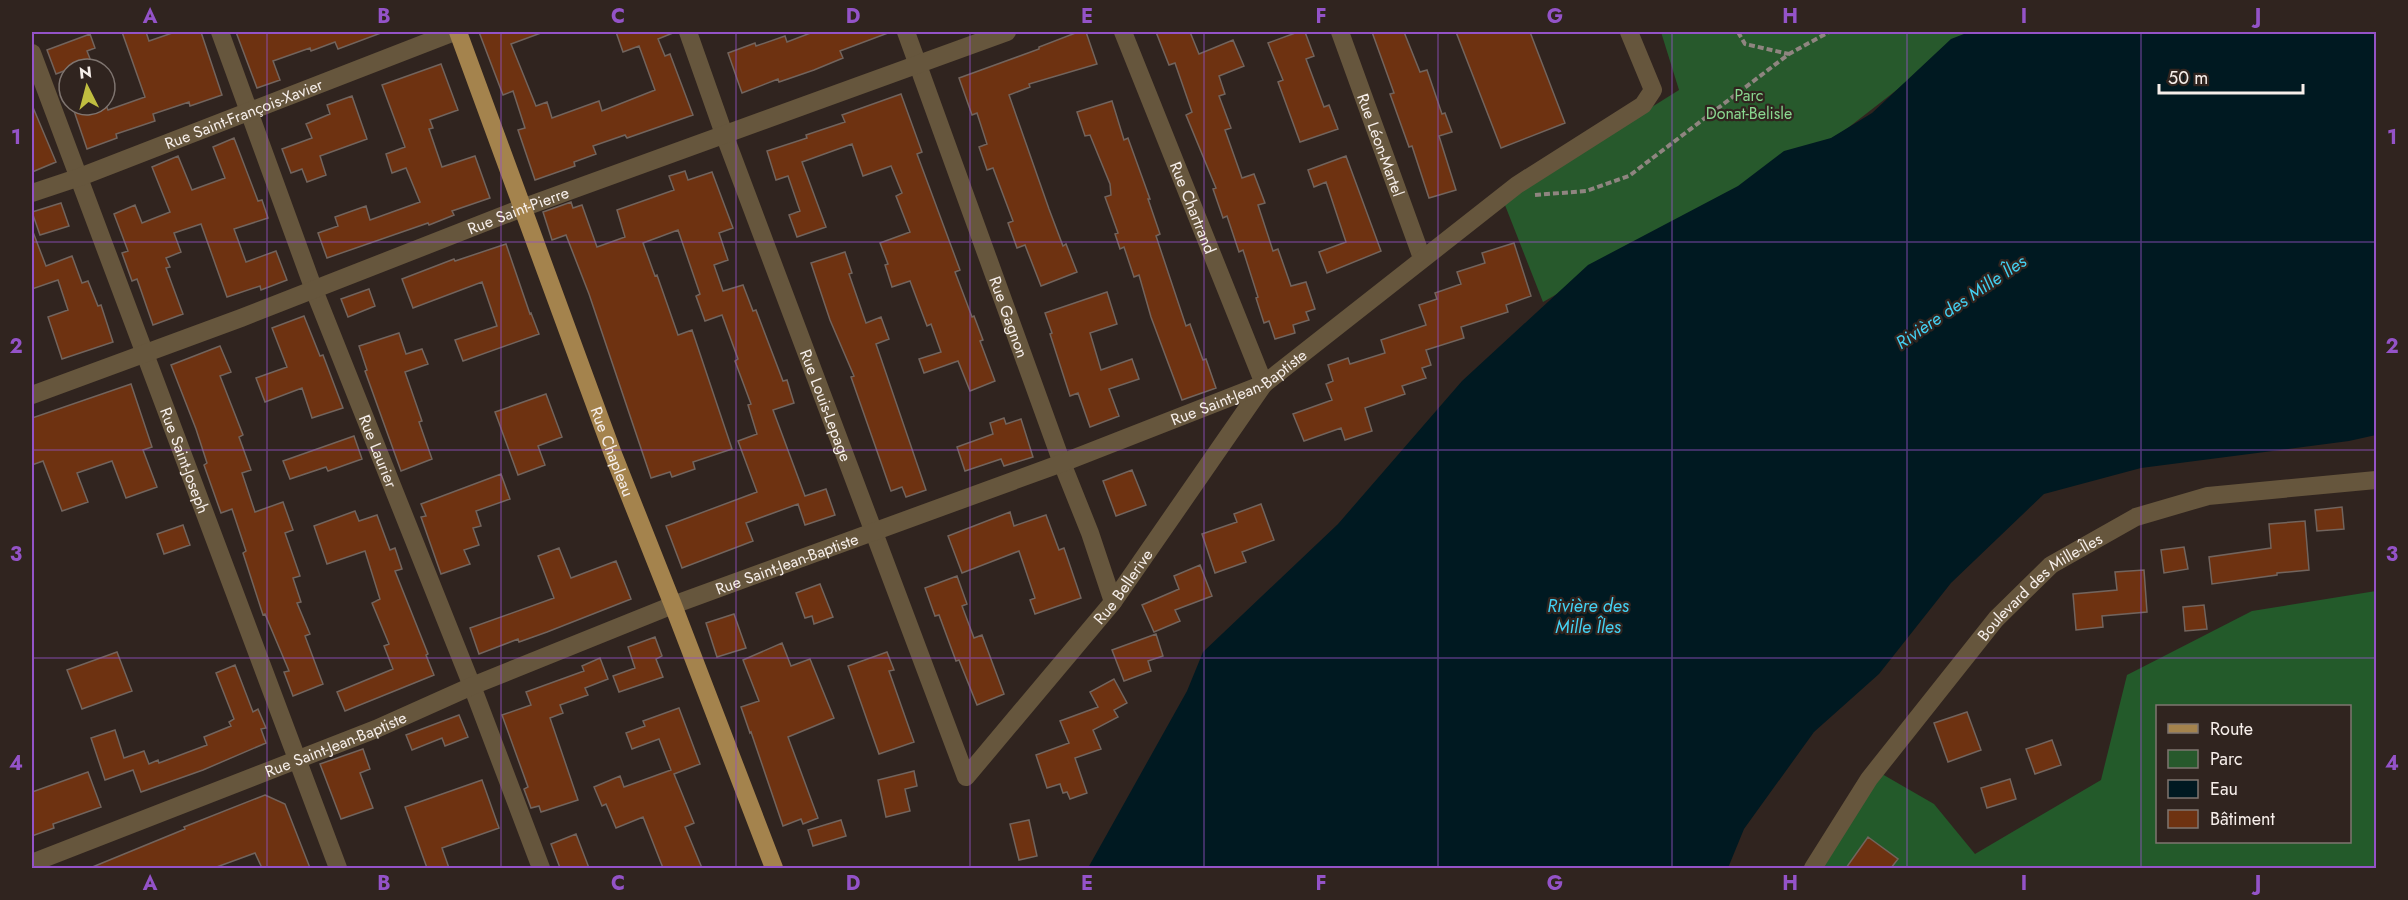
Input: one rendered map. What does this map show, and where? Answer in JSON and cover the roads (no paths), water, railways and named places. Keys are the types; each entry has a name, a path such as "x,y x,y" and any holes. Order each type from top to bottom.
{"main road":[{"name":"Rue Chapleau","path":"456,32 613,454 674,605 774,868"}],"street":[{"name":"Rue Laurier","path":"220,32 314,290 472,686 541,868"},
{"name":"Rue Saint-François-Xavier","path":"32,193 80,177 456,32"},
{"name":"Rue Louis-Lepage","path":"688,32 724,134 966,777"},
{"name":"Rue Gagnon","path":"906,32 1062,463 1090,533 1113,602"},
{"name":"Rue Saint-Pierre","path":"32,396 314,290 522,208 1007,32"},
{"name":"Rue Chartrand","path":"1123,32 1264,384"},
{"name":"Rue Léon-Martel","path":"1340,32 1422,258"},
{"name":"Rue Saint-Jean-Baptiste","path":"32,863 376,729 472,686 674,605 1062,463 1264,384 1500,198 1643,105 1653,90 1629,32"},
{"name":"Rue Saint-Joseph","path":"32,53 338,868"},
{"name":"Rue Bellerive","path":"966,777 1113,602 1264,384"},
{"name":"Boulevard des Mille-Îles","path":"1812,868 1869,779 1939,690 1996,619 2051,565 2136,517 2208,496 2376,480"}],"water":[{"name":"Rivière des Mille Îles","path":"1969,32 2376,32 2376,435 2349,441 2141,468 2044,494 1951,583 1879,674 1814,732 1744,829 1728,868 1088,868 1187,691 1203,652 1338,524 1462,381 1588,265 1738,186 1784,151 1831,138 1872,113 1951,39"}],"park label":[{"name":"Parc Donat-Belisle","path":"1749,104"}]}
